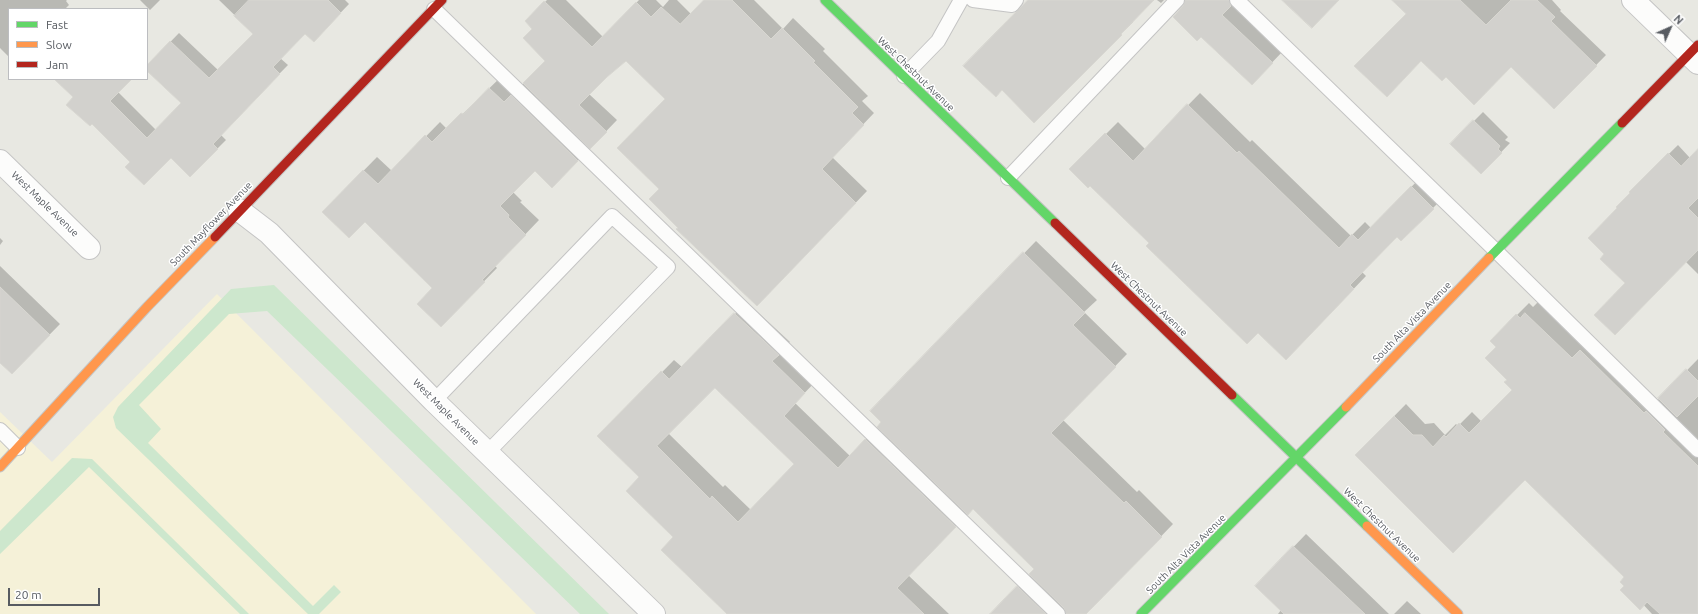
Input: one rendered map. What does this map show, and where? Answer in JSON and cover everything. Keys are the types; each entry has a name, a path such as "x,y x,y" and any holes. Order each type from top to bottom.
{"street":[{"name":"West Chestnut Avenue","path":"825,0 1458,614"},
{"path":"1633,0 1695,54"},
{"name":"South Mayflower Avenue","path":"0,467 147,307 438,4"},
{"name":"South Alta Vista Avenue","path":"1141,614 1297,458 1496,251 1695,54"},
{"name":"West Maple Avenue","path":"0,161 90,248"},
{"name":"West Maple Avenue","path":"239,210 269,233 434,401 654,614"}],"lane":[{"path":"904,76 938,41 961,0"},
{"path":"973,0 1012,5 1016,0"},
{"path":"1008,178 1177,0"},
{"path":"1237,0 1496,251 1698,450"},
{"path":"438,4 1058,614"},
{"path":"434,401 612,216 668,267 487,453"},
{"path":"0,430 18,448"}],"shaded area":[{"path":"217,294 536,614 0,614 0,412 52,462"}],"green space":[{"path":"274,285 609,614 580,614 267,311 229,314 139,405 161,429 148,443 313,606 334,585 341,592 319,614 308,614 116,428 113,417 118,407 231,289"},
{"path":"72,458 92,459 249,614 240,614 89,467 0,554 0,531"}],"building":[{"path":"249,0 328,0 341,13 314,42 305,34 273,67 280,74 213,144 218,149 190,177 171,158 144,185 125,167 130,162 92,124 90,126 66,105 73,97 55,80 131,80 110,101 147,138 181,103 148,72 148,64 170,41 209,78 253,34 234,16"},
{"path":"704,0 732,0 771,39 782,28 815,61 813,62 858,107 852,113 864,125 822,169 856,203 757,306 676,229 678,228 649,199 659,189 617,148 665,99 626,61 607,77 579,105 607,132 590,149 523,83 545,61 523,38 532,29 525,21 544,1 592,47 636,2 651,17 661,7 680,24"},
{"path":"1028,0 1154,0 1121,34 1122,35 1034,123 1002,90 996,97 963,66"},
{"path":"1185,0 1229,0 1231,6 1222,15 1273,63 1252,85 1201,37 1197,41 1173,17 1183,6"},
{"path":"1282,0 1339,0 1312,28"},
{"path":"1392,0 1460,0 1486,25 1511,0 1537,0 1555,17 1551,21 1597,66 1554,109 1511,67 1474,105 1446,77 1442,81 1421,61 1387,97 1354,66 1406,14"},
{"path":"489,88 504,102 511,95 578,161 552,188 535,171 500,206 509,215 508,217 526,235 482,280 485,282 441,327 417,304 432,288 365,222 349,238 322,212 363,170 378,184 425,135 432,142"},
{"path":"1187,104 1237,153 1239,151 1339,248 1352,234 1358,240 1411,186 1434,209 1401,241 1397,237 1350,285 1354,289 1286,360 1258,333 1247,344 1146,246 1149,243 1090,186 1088,188 1069,169 1105,133 1133,161"},
{"path":"1473,120 1500,146 1498,149 1502,153 1481,174 1450,144"},
{"path":"1698,149 1698,198 1688,208 1698,218 1698,250 1615,335 1594,315 1625,283 1600,259 1604,254 1588,238 1617,208 1616,207 1630,193 1629,192 1668,153 1681,166"},
{"path":"1023,252 1085,313 1073,325 1116,367 1051,433 1124,503 1126,501 1162,537 1086,614 1066,614 1064,608 1029,574 1034,569 973,509 968,515 877,427 881,422 870,411"},
{"path":"0,287 50,335 12,374 0,363"},
{"path":"734,313 779,355 772,361 805,393 784,416 838,468 865,439 956,527 897,588 924,614 727,614 661,550 673,537 626,491 639,477 597,436 661,371 669,379","holes":["715,388 794,464 738,522 712,496 710,499 657,446"]},
{"path":"1525,313 1572,358 1580,350 1644,413 1646,411 1665,430 1663,432 1698,466 1698,614 1660,614 1647,602 1640,610 1620,590 1624,586 1620,582 1624,577 1525,480 1453,553 1355,455 1394,416 1413,435 1422,435 1433,447 1444,435 1446,437 1459,423 1469,433 1512,390 1504,382 1507,380 1485,358 1496,347 1490,341 1516,314 1520,318"},
{"path":"1686,369 1698,381 1698,396 1677,417 1658,398"},
{"path":"1293,546 1365,614 1284,614 1255,586"},
{"path":"1017,586 1046,614 990,614"}],"traffic: fast":[{"path":"825,0 1055,223"},
{"path":"1489,258 1622,123"},
{"path":"1232,395 1367,526"},
{"path":"1141,614 1346,407"}],"traffic: slow":[{"path":"0,467 147,307 215,237"},
{"path":"1346,407 1489,258"},
{"path":"1367,526 1458,614"}],"traffic: jam":[{"path":"215,237 442,0"},
{"path":"1622,123 1698,45"},
{"path":"1055,223 1232,395"}]}
